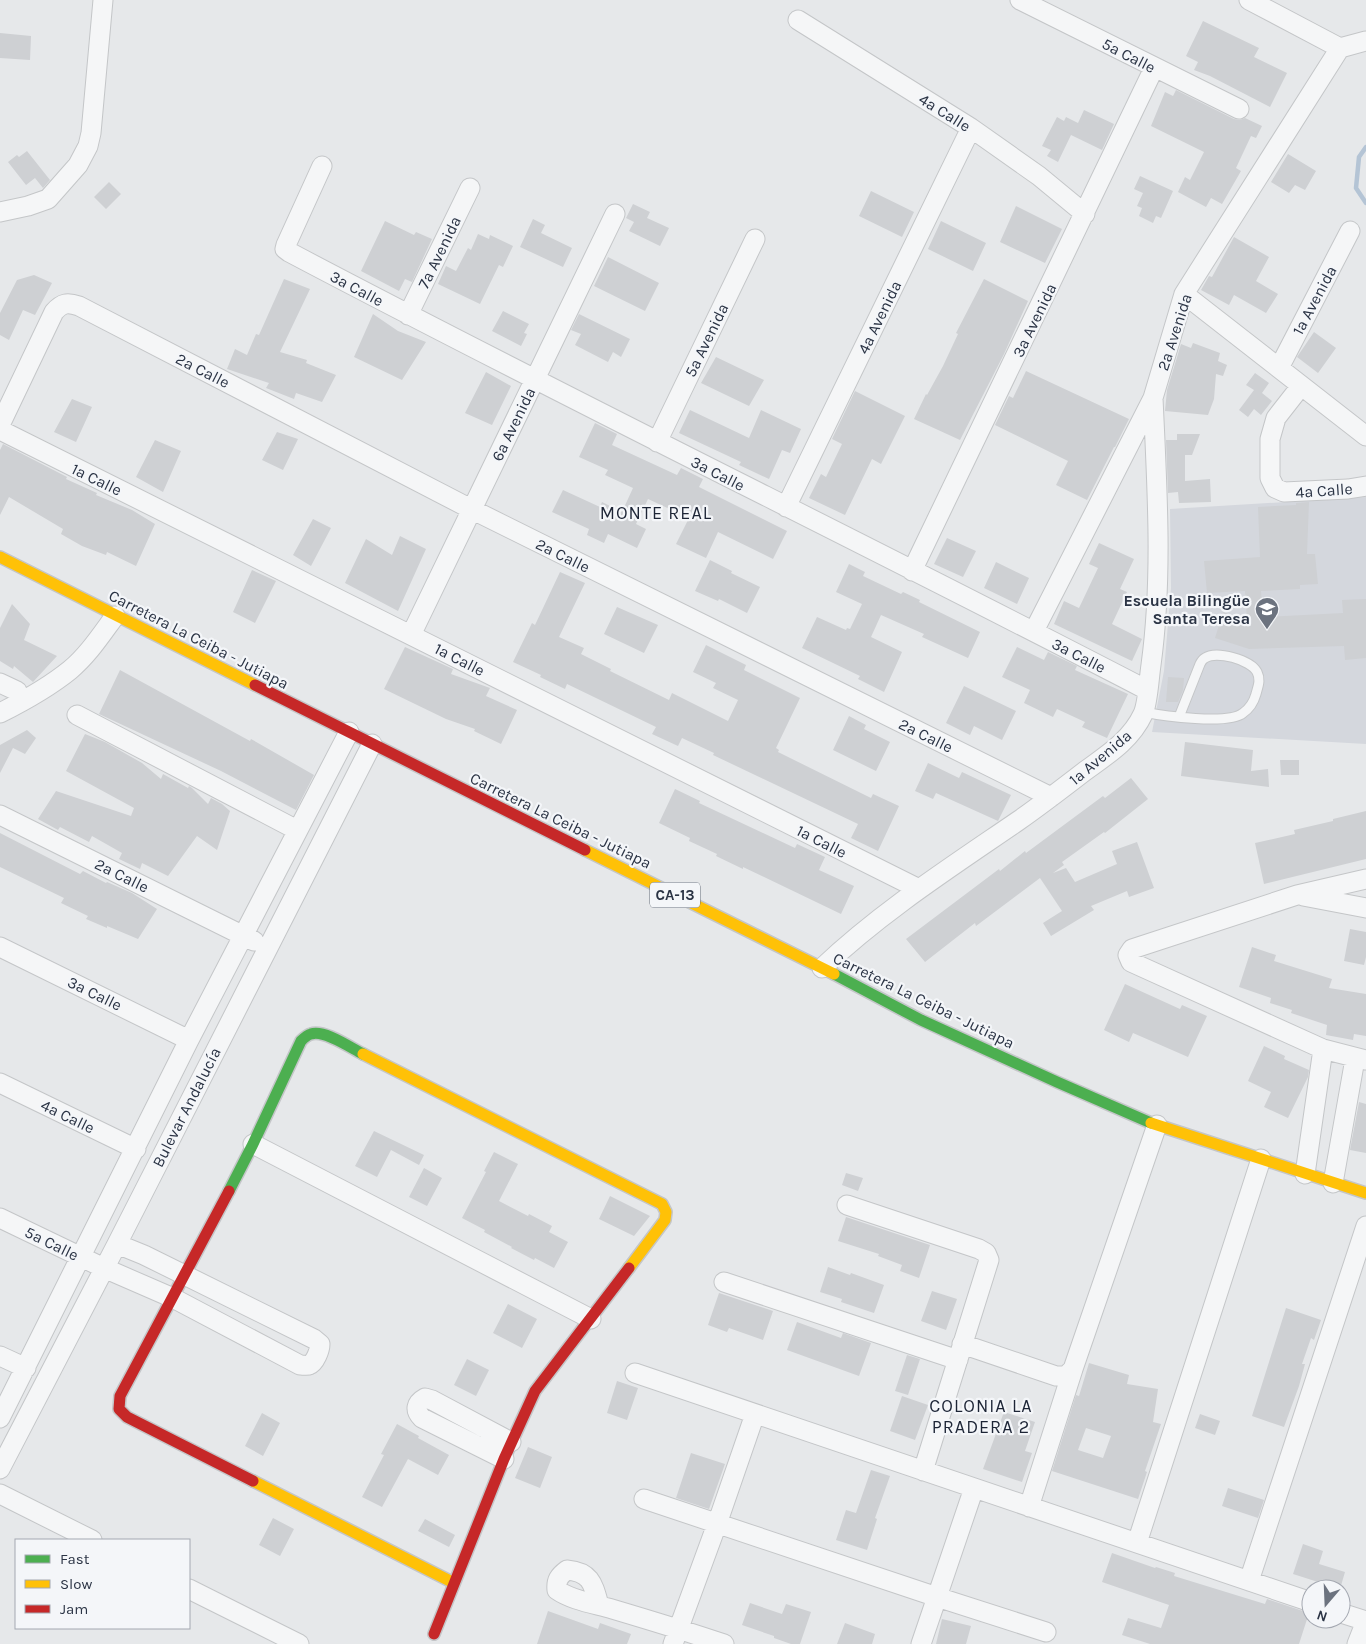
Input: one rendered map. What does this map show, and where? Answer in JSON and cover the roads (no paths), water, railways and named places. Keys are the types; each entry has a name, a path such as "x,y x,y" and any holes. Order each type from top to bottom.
{"street":[{"path":"0,212 28,206 48,199 78,165 88,146 91,132 103,0"},
{"name":"5a Calle","path":"1020,0 1239,109"},
{"path":"1249,0 1340,48 1366,41"},
{"name":"4a Calle","path":"798,20 972,128 1039,176 1085,214"},
{"name":"2a Avenida","path":"1034,631 1153,398 1184,294 1340,48"},
{"name":"3a Avenida","path":"912,571 1154,68"},
{"name":"4a Avenida","path":"786,507 972,128"},
{"name":"3a Calle","path":"322,166 286,245 285,249 289,252 535,380 1034,631 1147,690"},
{"name":"7a Avenida","path":"408,315 470,188"},
{"name":"6a Avenida","path":"411,635 615,214"},
{"name":"1a Avenida","path":"1278,368 1350,231"},
{"name":"5a Avenida","path":"657,442 755,239"},
{"path":"1184,294 1366,436"},
{"name":"2a Calle","path":"0,425 54,312 61,305 70,303 79,306 471,510 1051,797"},
{"name":"4a Calle","path":"1302,386 1276,418 1270,439 1270,478 1275,488 1284,492 1348,489 1366,486"},
{"name":"1a Avenida","path":"822,968 850,941 919,889 1051,797 1123,742 1135,728 1144,712 1156,625 1158,560 1153,398"},
{"name":"1a Calle","path":"0,430 919,889"},
{"name":"Carretera La Ceiba - Jutiapa","path":"0,557 822,968 921,1020 1157,1125 1366,1193"},
{"path":"0,713 23,701 70,669 94,644 115,616"},
{"path":"77,715 297,830"},
{"name":"Bulevar Andalucía","path":"0,1418 82,1258 189,1040 349,732"},
{"name":"Bulevar Andalucía","path":"0,1469 372,744"},
{"name":"2a Calle","path":"0,815 267,948"},
{"path":"1333,1183 1361,1060 1323,1049 1131,962 1128,955 1132,949 1297,895 1366,879"},
{"path":"1297,895 1366,908"},
{"name":"3a Calle","path":"0,947 189,1040"},
{"path":"434,1634 508,1451 535,1392 660,1228 665,1220 666,1212 662,1204 335,1039 315,1032 307,1034 301,1041 253,1144 120,1396 119,1410 127,1417 454,1584"},
{"path":"1305,1174 1323,1049"},
{"name":"4a Calle","path":"0,1083 136,1149"},
{"path":"1029,1507 1073,1369 1157,1125"},
{"path":"253,1144 591,1319"},
{"path":"1136,1543 1261,1159"},
{"path":"847,1205 979,1249 986,1253 989,1260 923,1471"},
{"name":"5a Calle","path":"0,1218 82,1258 173,1298 300,1365 308,1366 312,1364 320,1350 320,1344 314,1339 184,1276"},
{"path":"1248,1581 1366,1226"},
{"path":"117,1244 144,1255 184,1276"},
{"path":"724,1282 960,1352 1056,1376 1066,1376 1073,1369"},
{"path":"0,1356 26,1368"},
{"path":"635,1373 1301,1599"},
{"path":"676,1636 755,1414"},
{"path":"921,1644 974,1488"},
{"path":"0,1494 90,1539"},
{"path":"644,1499 1046,1632"},
{"path":"190,1590 299,1644"},
{"path":"599,1605 676,1636 724,1644"},
{"path":"1351,1616 1366,1621 1357,1644"}],"lane":[{"path":"1144,712 1163,716 1179,717 1223,719 1242,714 1254,700 1260,680 1257,670 1248,663 1239,660 1216,655 1206,657 1200,664 1179,717"}],"waterway":[{"path":"1366,147 1359,157 1356,188 1366,203"}],"place":[{"name":"Escuela Bilingüe Santa Teresa","path":"1267,630"}],"district":[{"name":"MONTE REAL","path":"656,513"},
{"name":"COLONIA LA PRADERA 2","path":"981,1416"}]}
